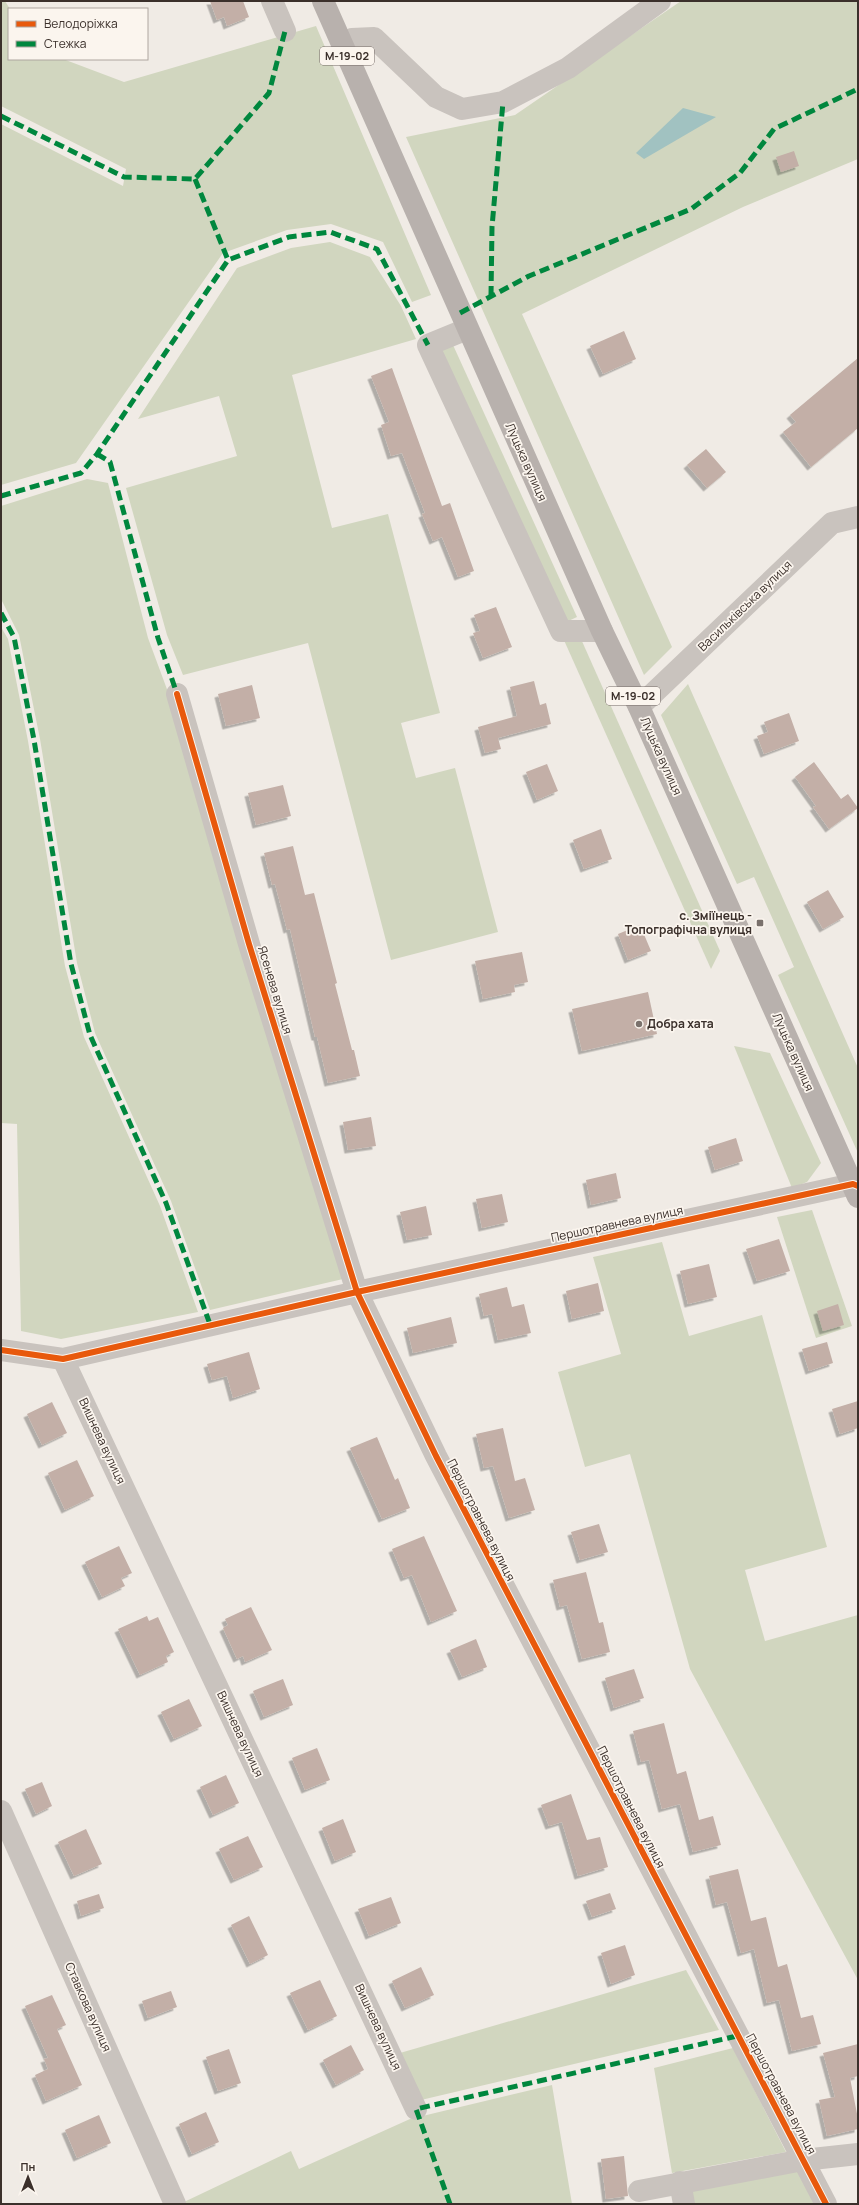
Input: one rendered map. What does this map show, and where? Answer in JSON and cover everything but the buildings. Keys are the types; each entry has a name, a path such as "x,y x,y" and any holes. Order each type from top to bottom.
{"main road":[{"name":"М-19-02","path":"322,1 342,44"},
{"name":"Луцька вулиця","path":"342,44 467,330 602,631 639,707 856,1189"}],"street":[{"path":"272,1 286,31"},
{"path":"342,44 352,39 374,38 436,97 462,109 503,102 568,68 660,1"},
{"path":"467,330 428,345 561,631 602,631"},
{"name":"Васильківська вулиця","path":"639,707 832,523 858,517"},
{"name":"Ясенева вулиця","path":"177,694 249,944 357,1292"},
{"name":"Першотравнева вулиця","path":"826,2204 436,1456 357,1292 856,1189"},
{"path":"1,1350 63,1359 357,1292"},
{"name":"Вишнева вулиця","path":"63,1359 416,2109"},
{"name":"Ставкова вулиця","path":"1,1811 175,2204"},
{"path":"639,2191 680,2182 803,2160 858,2154"},
{"path":"680,2182 684,2204"}],"green space":[{"path":"1,1 5,1 9,8 8,8 8,60 66,60 124,82 316,26 431,295 412,302 383,242 331,224 287,230 223,253 76,463 1,485 1,124 123,186 126,169 1,106"},
{"path":"681,1 858,1 858,159 743,207 522,314 672,647 644,675 406,137 515,115"},
{"path":"330,242 370,257 401,306 416,339 292,375 332,528 388,514 440,713 401,723 416,778 455,768 498,932 391,960 308,643 183,675 167,635 126,488 237,456 219,396 138,419 237,268 291,248"},
{"path":"453,345 577,617 564,623 440,351"},
{"path":"87,479 108,483 148,638 168,692 343,1279 210,1310 171,1201 95,1033 77,963 40,739 19,635 1,599 1,506"},
{"path":"1,627 8,639 28,741 65,966 84,1037 160,1206 198,1312 61,1339 21,1331 17,1124 1,1123"},
{"path":"563,638 581,639 720,951 711,969"},
{"path":"688,684 858,1068 858,1153 778,975 794,967 754,877 737,884 661,715"},
{"path":"734,1046 770,1053 821,1163 807,1182 792,1188"},
{"path":"812,1210 852,1326 816,1338 777,1217"},
{"path":"662,1242 689,1336 762,1315 827,1547 745,1570 765,1641 858,1615 858,1980 690,1669 630,1454 585,1467 558,1372 621,1354 593,1257"},
{"path":"686,1970 719,2030 421,2100 400,2053"},
{"path":"733,2048 786,2152 672,2173 654,2068"},
{"path":"552,2085 572,2204 185,2204 184,2202 291,2151 299,2169 410,2119"},
{"path":"800,2167 818,2204 691,2204 688,2189"}],"water":[{"path":"683,108 716,117 644,159 636,153"}],"marked path":[{"path":"1,116 124,177 195,179 269,93 285,31"},
{"path":"460,313 529,276 691,209 740,173 774,129 858,89"},
{"path":"491,296 492,227 503,102"},
{"path":"195,179 228,260"},
{"path":"1,496 81,473 97,454 228,260 289,237 330,232 377,249 428,345"},
{"path":"97,454 110,462 158,638 177,694"},
{"path":"1,613 14,637 34,740 71,964 90,1035 166,1203 211,1327"},
{"path":"450,2204 416,2109 737,2036"}],"cycle path":[{"path":"177,694 249,944 357,1292 436,1456 826,2204"},
{"path":"1,1350 63,1359 357,1292 853,1184 858,1186"}],"place":[{"name":"с. Зміїнець - Топографічна вулиця","path":"760,923"},
{"name":"Добра хата","path":"639,1024"}]}
